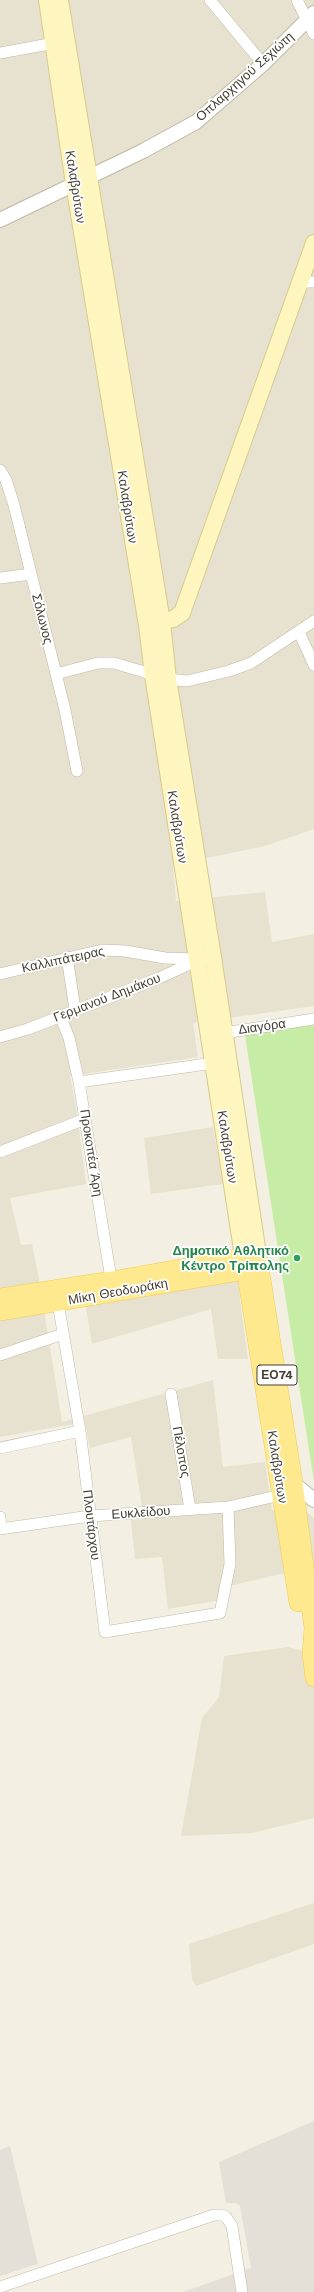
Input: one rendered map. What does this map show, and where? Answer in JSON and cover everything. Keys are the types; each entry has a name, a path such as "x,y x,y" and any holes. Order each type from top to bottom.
{"main road":[{"name":"Καλαβρύτων","path":"47,0 60,42"},
{"name":"Καλαβρύτων","path":"60,0 60,42 81,181 154,624 168,679 213,957 217,1035 214,1063 252,1262"},
{"path":"154,624 173,619 182,613 307,282 314,243"},
{"name":"Καλαβρύτων","path":"154,624 153,675 198,959 217,1035 285,1487 313,1628 311,1653 314,1674"},
{"name":"Μίκη Θεοδωράκη","path":"0,1297 113,1287 252,1262"},
{"name":"Μίκη Θεοδωράκη","path":"0,1312 58,1303 113,1287"}],"street":[{"path":"210,0 263,64"},
{"path":"297,0 311,17 314,34"},
{"name":"Οπλαρχηγού Σεχιώτη","path":"0,220 143,151 196,122 263,64 311,17"},
{"path":"0,53 60,42"},
{"name":"Σόλωνος","path":"0,470 10,489 56,674 77,771"},
{"path":"0,578 31,574"},
{"path":"56,674 98,663 127,666 168,679 187,681 239,667 261,657 314,621"},
{"path":"299,632 314,665"},
{"name":"Καλλιπάτειρας","path":"0,974 67,957 108,950 165,958 198,959"},
{"path":"67,957 75,1009"},
{"name":"Γερμανού Δημάκου","path":"0,1037 28,1029 75,1009 159,978 198,959 213,957"},
{"name":"Προκοπέα Άρη","path":"60,1015 69,1038 79,1082 113,1287"},
{"name":"Διαγόρα","path":"217,1035 314,1019"},
{"path":"79,1082 214,1063"},
{"path":"0,1152 85,1119"},
{"name":"Πλουτάρχου","path":"58,1303 80,1431 105,1632 220,1613 230,1564 228,1507"},
{"path":"0,1355 63,1334"},
{"name":"Πέλοπος","path":"171,1394 190,1510"},
{"path":"0,1448 80,1431"},
{"path":"285,1487 314,1500"},
{"name":"Ευκλείδου","path":"1,1529 90,1516 228,1507 285,1487"},
{"path":"0,1517 1,1529"},
{"path":"0,2287 214,2215 222,2215 230,2221 232,2226 242,2292"}],"shaded area":[{"path":"0,0 314,0 314,829 265,846 173,865 176,901 265,892 272,942 314,934 314,1006 193,1023 198,1057 70,1076 77,1113 86,1184 10,1198 21,1245 32,1244 62,1422 213,1380 223,1467 265,1462 272,1510 306,1511 314,1518 314,1586 310,1567 221,1588 221,1600 168,1609 162,1557 135,1559 131,1520 144,1519 131,1437 90,1448 85,1422 0,1437"},
{"path":"213,1127 223,1184 151,1194 144,1138"},
{"path":"237,1276 248,1359 218,1359 211,1309 92,1344 85,1301"},
{"path":"288,1647 314,1654 314,1818 252,1833 181,1836 202,1718 219,1697 224,1656"},
{"path":"314,1903 314,1944 196,1986 192,1979 189,1944"},
{"path":"314,2121 314,2292 183,2292 251,2268 240,2206 236,2203 226,2203 219,2162"},
{"path":"10,2146 38,2264 0,2276 0,2150"}],"green space":[{"name":"Δημοτικό Αθλητικό Κέντρο Τρίπολης","path":"314,1025 314,1482 245,1035"}],"place":[{"name":"Δημοτικό Αθλητικό Κέντρο Τρίπολης","path":"297,1258"}]}
